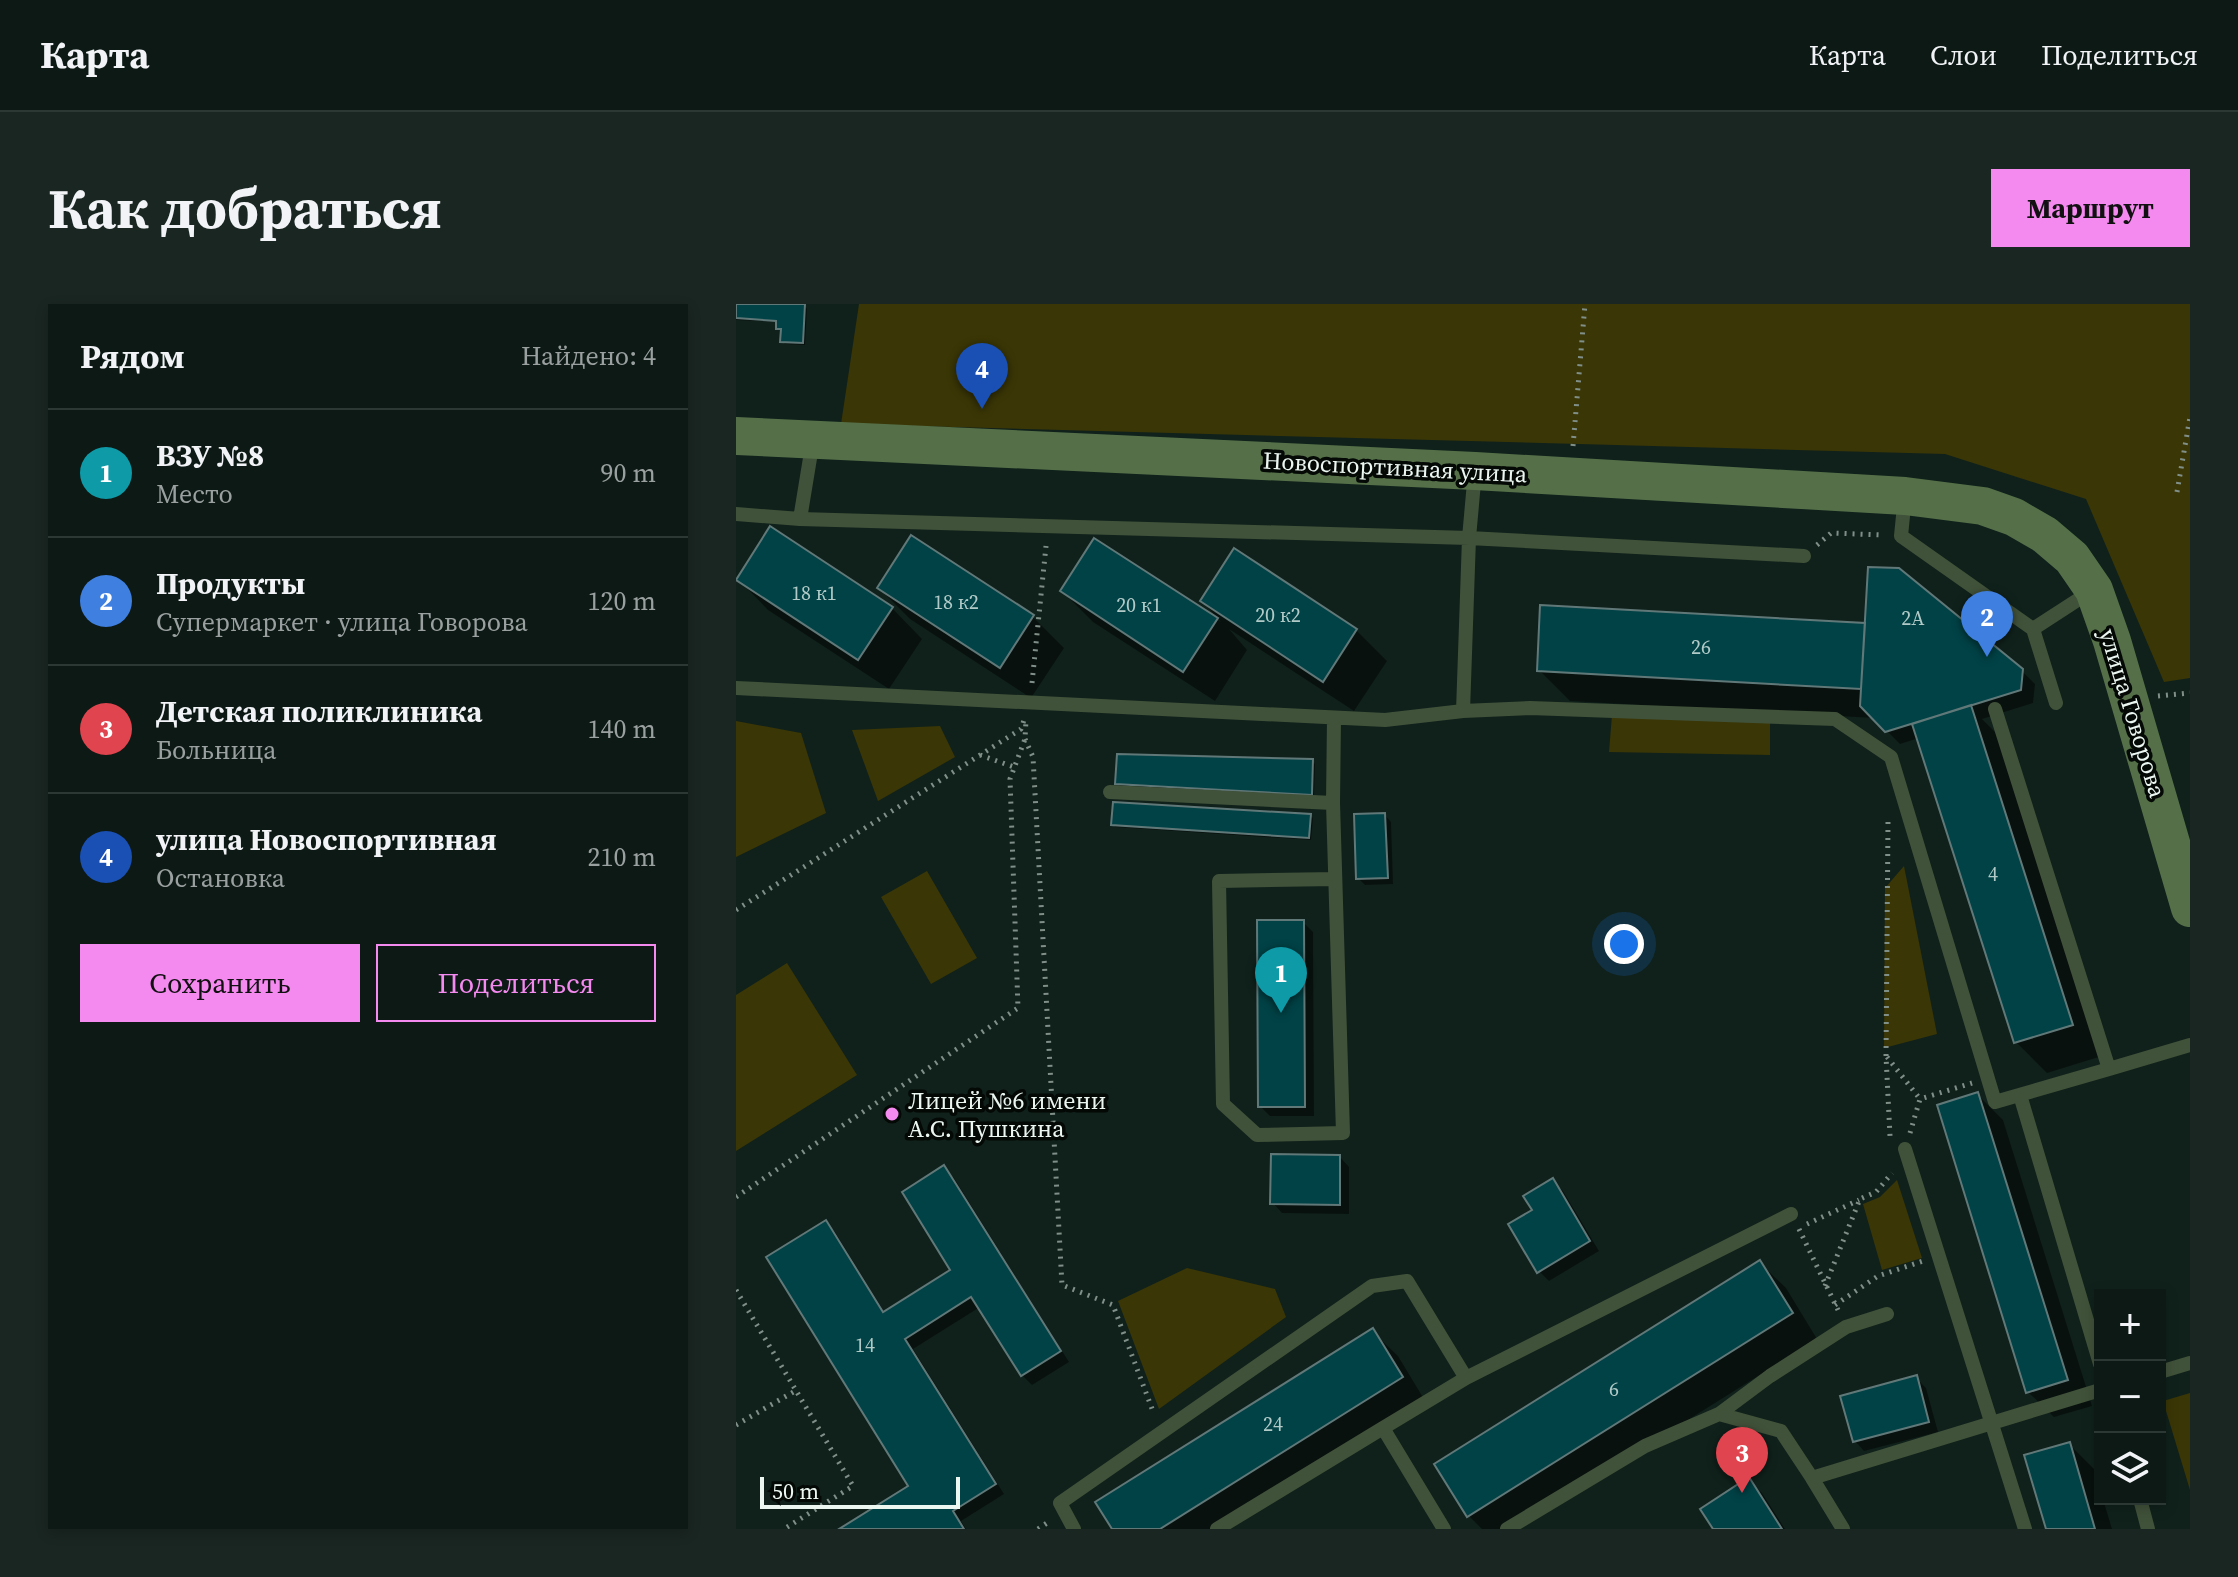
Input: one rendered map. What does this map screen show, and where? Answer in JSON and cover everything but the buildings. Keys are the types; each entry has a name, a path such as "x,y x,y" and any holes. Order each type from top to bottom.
{"main road":[{"name":"Новоспортивная улица","path":"736,436 1475,471 1905,496 1983,506 2014,517 2045,535"},
{"name":"улица Говорова","path":"2045,535 2072,558 2094,590 2112,641 2190,908"}],"lane":[{"path":"800,519 813,439"},
{"path":"1463,711 1469,538 1475,471"},
{"path":"1905,496 1901,536 2033,629 2056,703"},
{"path":"736,514 800,519 1469,538 1804,556"},
{"path":"2033,629 2094,590"},
{"path":"736,688 1385,720 1463,711 1530,708 1835,719 1891,757 1995,1102 2190,1045"},
{"path":"1995,709 2109,1069"},
{"path":"1334,718 1333,803 1343,1133 1257,1135 1223,1104 1219,881 1335,879"},
{"path":"1110,792 1333,803"},
{"path":"2020,1095 2099,1361"},
{"path":"1905,1149 2025,1529"},
{"path":"1217,1529 1466,1378 1791,1214"},
{"path":"1074,1529 1060,1503 1372,1286 1407,1281 1466,1378"},
{"path":"1507,1529 1645,1446 1719,1414 1770,1376 1846,1327 1887,1314"},
{"path":"2166,1370 2190,1363"},
{"path":"1812,1478 2094,1392"},
{"path":"1719,1414 1781,1431 1843,1529"},
{"path":"1383,1428 1444,1529"},
{"path":"2142,1505 2148,1529"}],"path":[{"path":"1570,478 1585,304"},
{"path":"2177,492 2190,417"},
{"path":"1030,704 1049,525"},
{"path":"1804,556 1831,533 1901,536"},
{"path":"736,910 1021,729 1026,715 1025,739 1010,779 1018,1008 736,1197"},
{"path":"1025,739 1033,757 1035,786 1062,1285 1113,1305 1161,1433"},
{"path":"980,755 1014,767"},
{"path":"1888,814 1886,1056 1891,1141"},
{"path":"1886,1056 1920,1099"},
{"path":"1920,1099 1988,1078"},
{"path":"1905,1149 1920,1099"},
{"path":"1846,1327 1798,1228 1876,1192 1892,1172 1892,1164"},
{"path":"1825,1286 1860,1199"},
{"path":"1835,1305 1878,1276 1939,1255"},
{"path":"736,1290 853,1486 784,1529"},
{"path":"736,1425 795,1391"}],"shaded area":[{"path":"859,304 2190,304 2190,678 2164,682 2086,499 1945,454 841,424"},
{"path":"1612,715 1770,720 1770,755 1609,752"},
{"path":"736,721 801,733 826,813 736,857"},
{"path":"940,726 955,757 878,801 852,730"},
{"path":"1904,866 1937,1034 1884,1048 1885,888"},
{"path":"927,871 977,958 931,984 881,897"},
{"path":"787,963 857,1075 736,1151 736,995"},
{"path":"1897,1180 1922,1258 1882,1270 1863,1204 1880,1197"},
{"path":"1187,1268 1275,1289 1286,1317 1159,1409 1118,1301"},
{"path":"2190,1393 2190,1490 2166,1411 2166,1400"}],"place":[{"name":"улица Новоспортивная","path":"982,409"},
{"name":"Продукты","path":"1987,657"},
{"name":"ВЗУ №8","path":"1281,1013"},
{"name":"Лицей №6 имени А.С. Пушкина","path":"892,1114"},
{"name":"Детская поликлиника","path":"1742,1493"}]}
